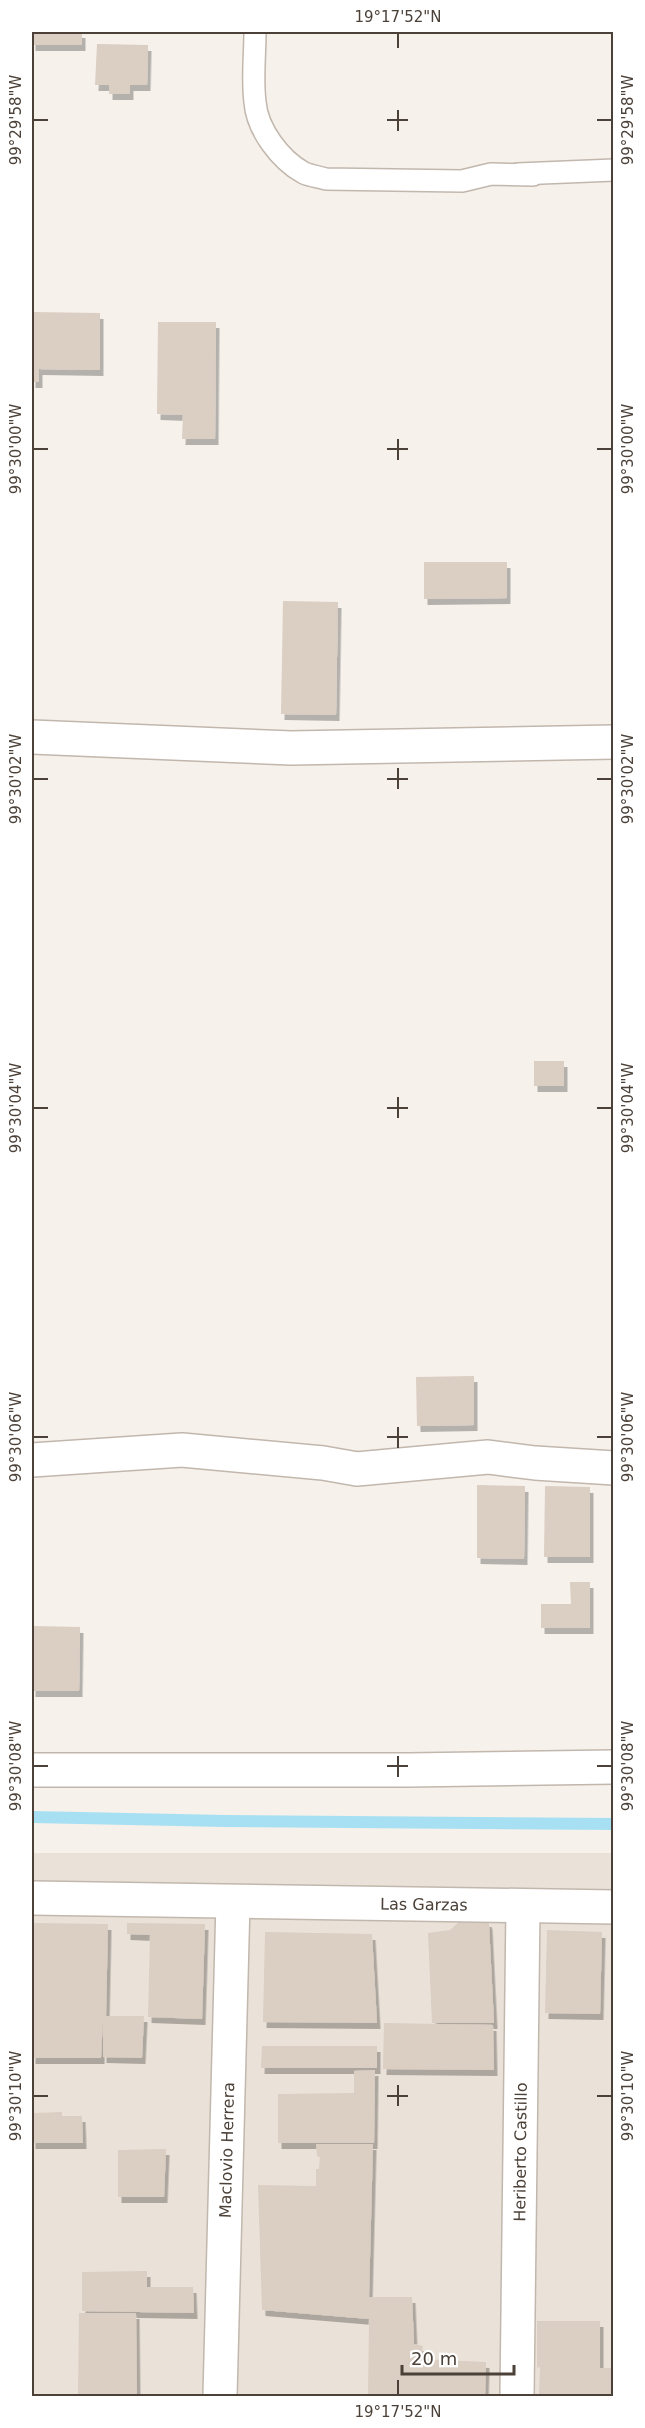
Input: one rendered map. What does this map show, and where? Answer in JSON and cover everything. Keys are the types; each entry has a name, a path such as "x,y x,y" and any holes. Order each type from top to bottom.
{"street":[{"path":"32,737 291,748 614,742"},
{"path":"32,1460 182,1450 357,1469 488,1457 535,1463 614,1468"},
{"path":"32,1770 409,1770 614,1767"},
{"name":"Las Garzas","path":"32,1898 614,1907"},
{"name":"Maclovio Herrera","path":"220,2397 233,1902"},
{"name":"Heriberto Castillo","path":"517,2397 523,1907"}],"lane":[{"path":"255,32 255,103 259,118 269,139 280,153 306,174 326,179 462,181 491,174 533,175 614,170"}],"shaded area":[{"path":"32,1853 613,1853 613,2396 32,2396"}],"building":[{"path":"32,32 82,32 82,45 32,45"},
{"path":"97,44 148,45 147,85 130,85 130,94 109,94 109,85 95,85"},
{"path":"32,312 100,313 100,370 39,369 39,382 32,382"},
{"path":"158,322 216,322 215,439 182,439 183,415 157,414"},
{"path":"424,562 507,562 507,598 424,599"},
{"path":"283,601 338,602 336,715 281,714"},
{"path":"534,1061 564,1061 564,1086 534,1086"},
{"path":"474,1376 474,1425 417,1426 416,1377"},
{"path":"477,1485 525,1486 524,1559 477,1558"},
{"path":"545,1486 590,1487 590,1557 544,1557"},
{"path":"570,1582 590,1582 590,1628 541,1628 541,1604 571,1604"},
{"path":"32,1626 80,1627 79,1691 32,1691"},
{"path":"460,1921 488,1921 489,1924 494,2023 432,2023 428,1933 450,1930"},
{"path":"34,1923 108,1924 106,2016 144,2016 142,2058 103,2057 103,2019 101,2058 32,2058"},
{"path":"127,1923 205,1924 202,2019 148,2017 150,1935 127,1934"},
{"path":"547,1930 602,1932 600,2014 545,2013"},
{"path":"265,1932 372,1934 377,2023 263,2022"},
{"path":"384,2023 493,2025 494,2070 383,2069"},
{"path":"262,2046 377,2046 377,2068 261,2068"},
{"path":"375,2070 374,2143 278,2143 278,2094 354,2093 354,2071"},
{"path":"62,2112 62,2116 82,2116 83,2143 32,2143 32,2113"},
{"path":"316,2144 373,2144 369,2297 412,2297 414,2344 423,2346 421,2359 486,2362 485,2396 368,2396 369,2319 262,2310 258,2185 316,2186 316,2169 319,2169 320,2157 317,2156"},
{"path":"166,2149 164,2197 118,2197 118,2150"},
{"path":"147,2271 147,2287 193,2287 194,2313 82,2311 82,2272"},
{"path":"79,2313 136,2313 137,2396 78,2396"},
{"path":"537,2321 600,2321 600,2368 614,2368 614,2396 539,2396"}],"waterway":[{"path":"32,1817 614,1824"}]}
